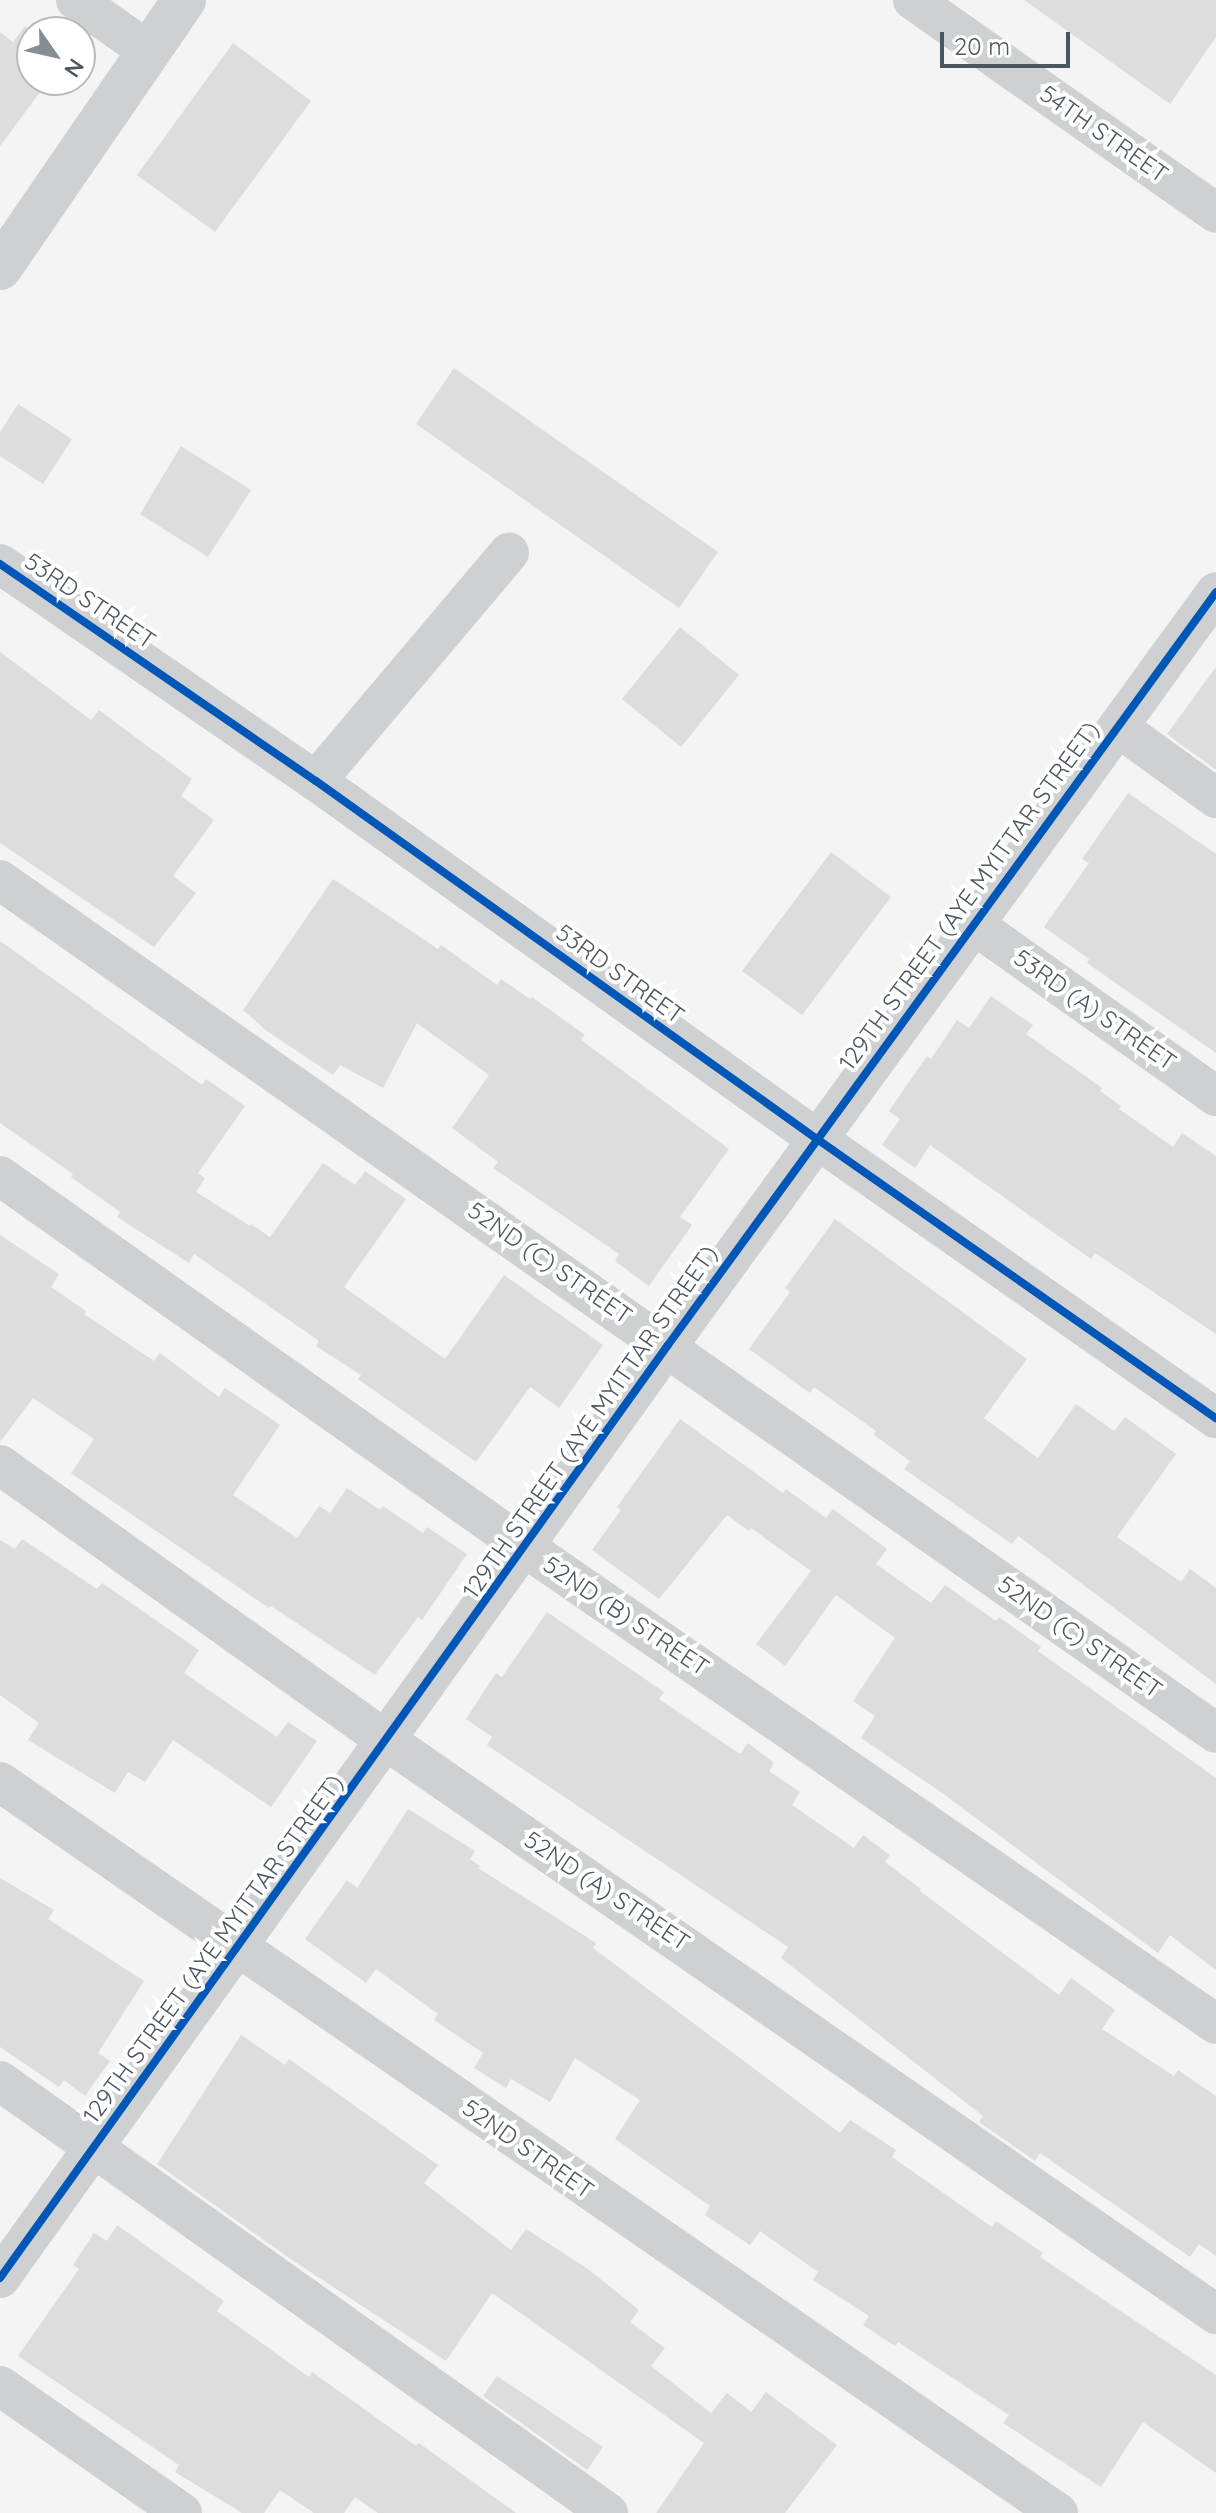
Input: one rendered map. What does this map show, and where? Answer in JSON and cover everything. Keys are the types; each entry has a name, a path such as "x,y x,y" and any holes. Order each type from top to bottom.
{"street":[{"path":"76,0 148,51"},
{"path":"3,259 184,0"},
{"name":"54TH STREET","path":"913,0 1216,213"},
{"path":"316,781 509,553"},
{"name":"53RD STREET","path":"0,564 316,781 817,1139 1216,1418"},
{"name":"129TH STREET (AYE MYITTAR STREET)","path":"0,2278 526,1548 668,1345 1216,592"},
{"path":"1118,727 1216,798"},
{"name":"52ND (C) STREET","path":"0,880 668,1345 1216,1733"},
{"name":"53RD (A) STREET","path":"973,924 1216,1096"},
{"name":"52ND (B) STREET","path":"0,1176 526,1548 1216,2024"},
{"name":"52ND (A) STREET","path":"0,1465 387,1741 1216,2314"},
{"name":"52ND STREET","path":"0,1782 1058,2513"},
{"path":"0,2081 608,2513"},
{"path":"0,2386 182,2513"}],"building":[{"path":"1024,0 1216,0 1216,37 1170,104"},
{"path":"0,32 13,42 16,38 16,96 37,96 0,146"},
{"path":"233,43 311,101 215,232 137,175"},
{"path":"454,368 718,552 679,608 416,424"},
{"path":"18,404 72,439 43,484 0,456 0,432"},
{"path":"181,446 251,490 208,557 140,514"},
{"path":"680,627 739,675 681,747 622,699"},
{"path":"0,652 91,720 99,710 192,779 181,796 214,820 173,876 196,893 154,947 0,843"},
{"path":"1216,667 1216,770 1167,734"},
{"path":"1128,793 1216,854 1216,1053 1087,963 1089,959 1044,927 1089,863 1082,859"},
{"path":"831,852 891,897 802,1015 742,971"},
{"path":"333,879 438,949 441,945 497,985 501,979 530,999 532,997 585,1035 581,1040 729,1149 680,1217 692,1225 649,1286 615,1261 619,1254 493,1168 498,1162 452,1128 489,1075 417,1023 383,1088 340,1065 333,1075 267,1031 243,1010"},
{"path":"0,941 202,1085 206,1079 245,1106 198,1173 205,1178 196,1192 270,1237 323,1163 355,1185 365,1171 406,1199 344,1287 445,1359 504,1275 603,1345 559,1408 530,1387 476,1462 358,1379 361,1375 316,1346 319,1341 194,1254 189,1263 117,1217 120,1212 71,1177 73,1174 0,1123"},
{"path":"991,996 1033,1025 1026,1034 1102,1088 1100,1091 1121,1106 1119,1109 1173,1147 1182,1133 1216,1156 1216,1334 1095,1253 1091,1259 930,1145 915,1168 882,1145 900,1119 889,1111 927,1056 931,1059 957,1020 969,1028"},
{"path":"835,1219 1027,1359 984,1418 1038,1458 1076,1404 1114,1431 1125,1417 1176,1454 1117,1537 1181,1582 1190,1569 1216,1588 1216,1684 1018,1536 1012,1544 904,1469 910,1461 874,1435 876,1431 814,1387 810,1393 749,1349 790,1292 785,1288"},
{"path":"0,1235 59,1274 51,1287 86,1311 84,1314 154,1361 160,1353 219,1397 225,1388 280,1425 233,1495 297,1538 319,1506 330,1513 347,1488 380,1510 383,1506 423,1533 427,1527 467,1554 422,1620 418,1617 375,1675 271,1606 269,1608 71,1473 94,1439 33,1398 0,1442"},
{"path":"680,1419 783,1493 786,1489 826,1518 833,1509 887,1549 876,1564 931,1603 945,1585 996,1621 999,1617 1041,1647 1038,1651 1216,1778 1216,1970 1170,1935 1158,1953 938,1790 861,1738 875,1716 853,1701 895,1638 836,1595 785,1666 756,1644 811,1571 751,1528 749,1531 727,1515 659,1599 592,1550 621,1510 617,1507"},
{"path":"22,1539 97,1589 102,1583 199,1650 184,1673 277,1737 288,1722 317,1741 271,1807 173,1740 145,1782 128,1772 115,1793 28,1740 39,1723 0,1695 0,1540 15,1549"},
{"path":"547,1612 664,1692 659,1699 740,1754 748,1743 774,1763 769,1771 800,1792 792,1805 854,1848 863,1835 890,1855 885,1862 920,1891 1059,1995 1071,1978 1115,2010 1102,2029 1174,2076 1178,2070 1216,2096 1216,2256 1199,2244 1190,2257 1040,2153 1035,2161 979,2122 983,2116 781,1958 788,1947 487,1745 492,1737 466,1719 496,1673 502,1677"},
{"path":"408,1809 475,1851 470,1859 480,1866 478,1868 596,1943 593,1948 840,2133 850,2120 896,2150 892,2157 992,2227 996,2221 1043,2253 1040,2257 1216,2375 1216,2473 1143,2422 1101,2487 1003,2423 1009,2415 898,2342 895,2346 863,2325 869,2316 813,2280 818,2272 760,2231 750,2245 705,2215 710,2206 615,2139 640,2100 575,2058 550,2102 511,2079 506,2088 474,2068 483,2053 434,2020 438,2014 376,1969 366,1983 305,1939 347,1880 357,1888"},
{"path":"0,1878 54,1910 48,1919 144,1981 98,2053 110,2061 85,2096 64,2080 59,2087 0,2047"},
{"path":"241,2035 285,2065 289,2059 438,2165 424,2183 511,2250 526,2229 588,2269 639,2310 630,2322 665,2348 651,2366 711,2413 727,2393 751,2412 766,2392 837,2445 785,2513 656,2513 704,2443 492,2293 446,2361 289,2258 157,2164"},
{"path":"117,2225 224,2301 217,2311 309,2377 312,2372 416,2446 419,2443 516,2513 378,2513 355,2497 344,2513 314,2513 280,2490 264,2513 242,2513 175,2472 179,2465 18,2356 79,2269 73,2265 94,2233 107,2241"},
{"path":"497,2376 603,2447 587,2470 483,2396"}],"cycle path":[{"path":"0,564 316,781 817,1139 1216,1418"},
{"path":"0,2278 668,1345 1216,592"}]}
